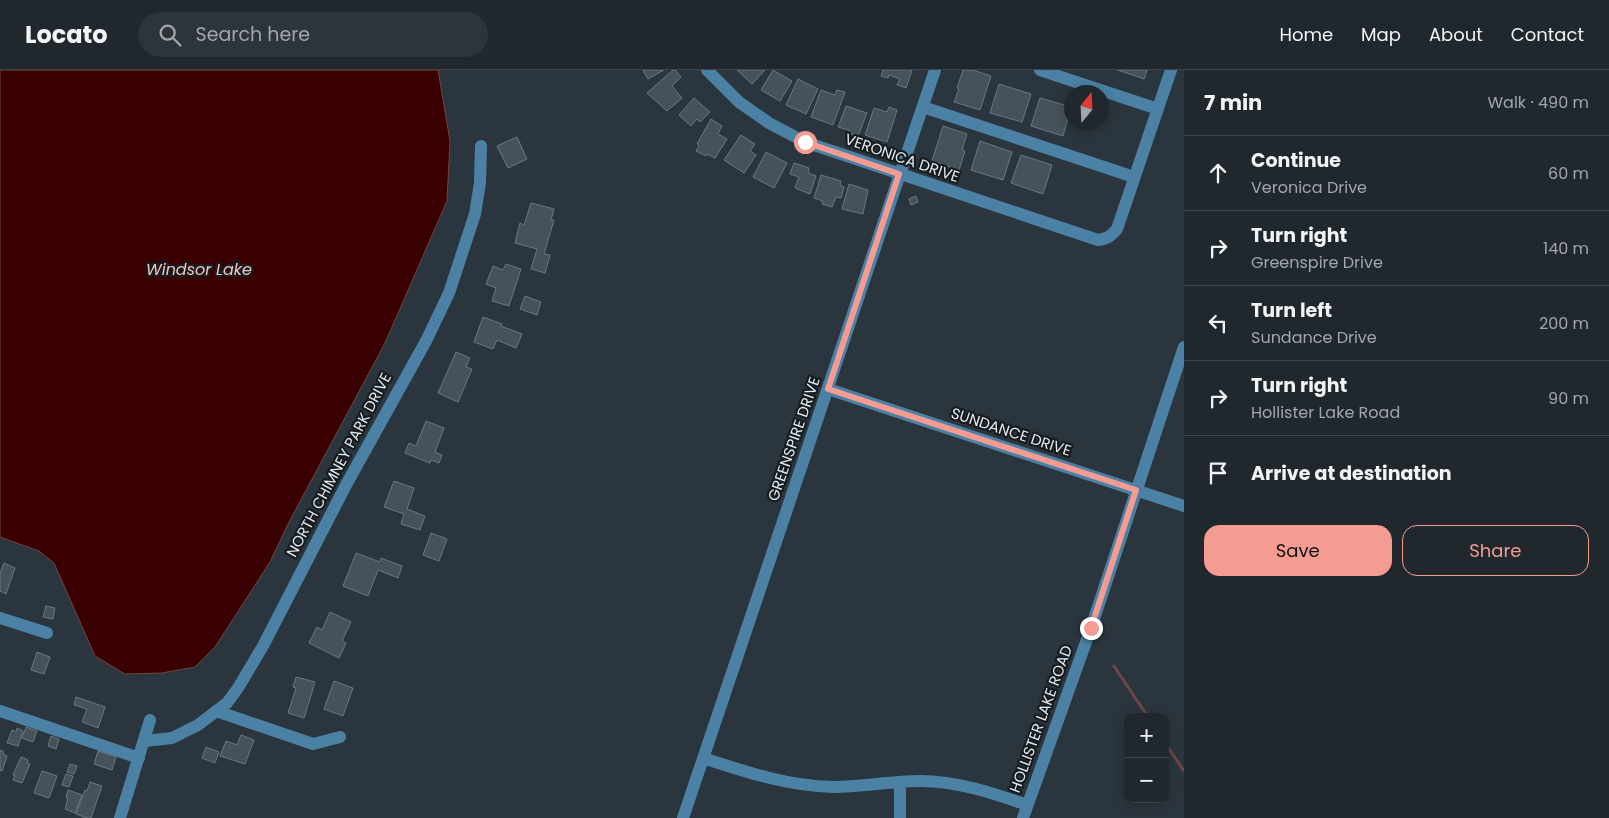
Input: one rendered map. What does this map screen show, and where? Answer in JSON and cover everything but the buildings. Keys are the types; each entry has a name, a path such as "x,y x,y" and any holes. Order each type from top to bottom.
{"street":[{"name":"VERONICA DRIVE","path":"707,70 739,102 769,123 805,142 1090,238 1106,239 1112,236 1117,229 1134,177"},
{"name":"GREENSPIRE DRIVE","path":"683,818 935,70"},
{"path":"1040,70 1158,109"},
{"path":"922,107 1134,177 1171,70"},
{"name":"NORTH CHIMNEY PARK DRIVE","path":"145,741 172,738 198,725 227,703 263,646 346,485 426,340 449,293 475,214 480,183 481,146"},
{"name":"HOLLISTER LAKE ROAD","path":"1023,818 1091,628 1184,347"},
{"name":"SUNDANCE DRIVE","path":"828,389 1184,506"},
{"path":"0,618 47,633"},
{"path":"216,711 313,744 340,737"},
{"path":"0,712 139,758"},
{"path":"120,818 150,720"},
{"path":"703,758 761,777 785,782 833,787 921,781 948,783 994,794 1027,806"},
{"path":"900,782 900,818"}],"water":[{"name":"Windsor Lake","path":"0,70 438,70 450,141 447,201 385,343 288,524 270,562 215,647 195,667 162,673 125,674 95,656 54,563 39,551 0,537"}],"waterway":[{"path":"1114,666 1145,713"},
{"path":"1169,749 1184,771"}],"route":[{"path":"805,142 899,174 828,389 1136,490 1091,628"}]}
